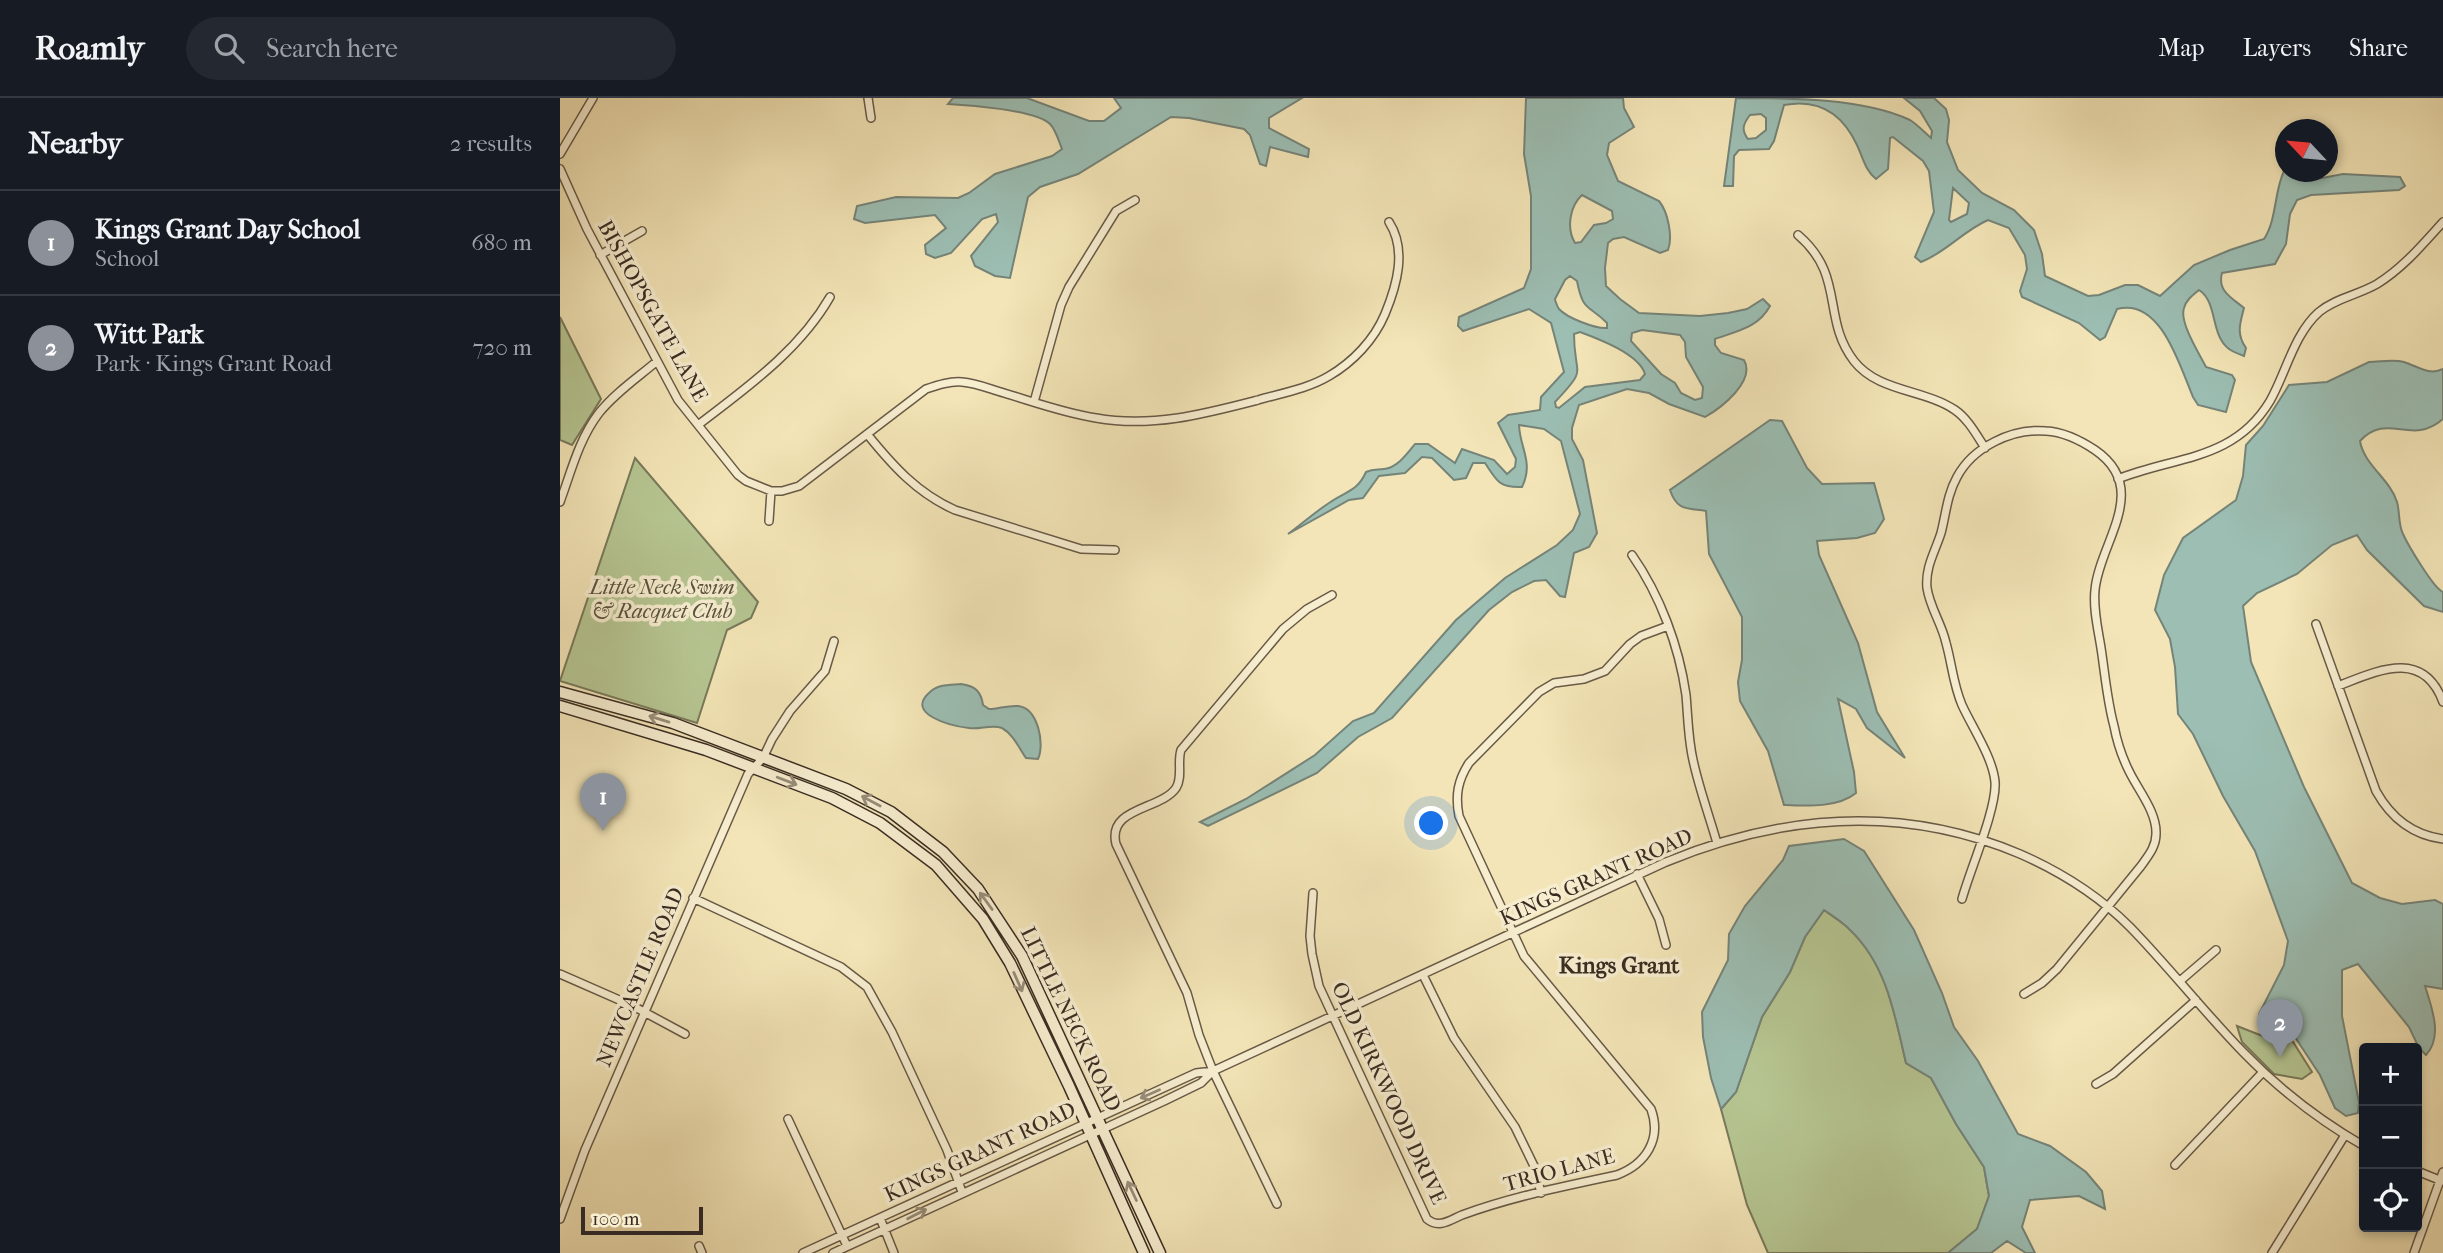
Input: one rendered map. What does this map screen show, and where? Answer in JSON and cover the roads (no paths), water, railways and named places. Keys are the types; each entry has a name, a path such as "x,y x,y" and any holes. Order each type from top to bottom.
{"street":[{"path":"560,154 593,98"},
{"path":"869,98 871,118"},
{"name":"BISHOPSGATE LANE","path":"560,169 600,255 673,394 738,475 754,486 771,491"},
{"path":"1034,402 1061,305 1069,287 1116,211 1135,200"},
{"path":"769,521 771,491 799,486 926,389 949,382 974,384 1093,418 1152,422 1198,415 1301,388 1328,376 1366,345 1390,303 1399,250 1395,232 1389,222"},
{"path":"2118,479 2152,466 2203,455 2219,449 2241,435 2270,400 2300,339 2318,313 2389,276 2443,222"},
{"path":"600,255 642,231"},
{"path":"1798,235 1823,264 1831,288 1839,336 1854,362 1871,377 1957,412 1970,425 1985,448"},
{"path":"698,425 793,346 830,297"},
{"path":"560,502 581,443 598,414 617,394 656,362"},
{"path":"1962,899 1992,806 1995,779 1954,685 1945,638 1929,598 1927,575 1954,483 1966,462 1985,448 2021,432 2060,433 2075,438 2101,454 2118,479 2121,496 2119,516 2097,577 2095,606 2115,733 2129,771 2154,820 2157,835 2152,850 2052,975 2024,994"},
{"path":"867,434 904,477 940,503 1082,549 1115,550"},
{"path":"1632,555 1645,574 1668,626 1685,694 1693,760 1717,843"},
{"path":"1277,1204 1213,1071 1187,993 1116,844 1115,831 1126,816 1176,789 1181,750 1283,629 1307,609 1332,594"},
{"path":"2316,624 2382,803 2391,815 2411,829 2443,839"},
{"path":"1513,933 1459,816 1456,793 1462,774 1504,725 1539,692 1554,684 1584,679 1605,671 1630,643 1668,626"},
{"name":"NEWCASTLE ROAD","path":"560,1219 573,1181 643,1013 729,815 752,768 764,756 790,711 825,671 834,641"},
{"path":"2338,686 2376,671 2403,667 2430,679 2443,702"},
{"path":"561,706 564,693"},
{"name":"LITTLE NECK ROAD","path":"564,693 673,723 846,789 891,812 928,839 958,866 996,914 1022,956 1160,1253"},
{"name":"LITTLE NECK ROAD","path":"561,706 656,733 832,798 880,823 919,850 954,883 983,919 1010,963 1144,1253"},
{"name":"KINGS GRANT ROAD","path":"803,1253 1196,1073 1213,1071 1637,874 1717,843 1822,821 1908,823 1940,828 1981,839 2062,875 2108,907 2130,927 2263,1072 2303,1105 2359,1143"},
{"path":"1637,874 1659,919 1666,945"},
{"name":"OLD KIRKWOOD DRIVE","path":"1313,892 1310,921 1312,954 1319,986 1431,1223"},
{"path":"693,898 841,967 867,987 947,1150 962,1192"},
{"name":"TRIO LANE","path":"1431,1223 1441,1224 1479,1209 1617,1175 1635,1166 1652,1143 1655,1125 1651,1109 1530,965 1513,933"},
{"path":"2180,981 2216,950"},
{"path":"560,974 633,1006 685,1034"},
{"path":"1423,975 1454,1038 1516,1127 1534,1166 1541,1193"},
{"path":"2096,1084 2113,1074 2196,1000"},
{"name":"KINGS GRANT ROAD","path":"833,1253 1201,1083 1213,1071"},
{"path":"2175,1165 2263,1072"},
{"path":"788,1119 846,1247"},
{"path":"2272,1253 2345,1135"},
{"path":"2414,1253 2443,1172"},
{"path":"2422,1173 2441,1181"},
{"path":"880,1218 894,1253"}],"water":[{"path":"953,98 1027,98 1089,121 1104,121 1121,108 1114,98 1302,98 1269,118 1269,128 1309,149 1308,157 1270,147 1266,166 1260,164 1250,135 1244,129 1171,117 1078,174 1040,187 1028,197 1010,278 995,276 975,266 971,256 998,222 996,214 982,219 951,253 935,258 926,254 925,245 946,228 935,215 865,223 854,219 857,206 896,197 958,198 995,174 1052,156 1062,149 1050,124 1042,119 1002,109 948,104"},
{"path":"1526,98 1623,98 1624,108 1634,127 1609,143 1607,155 1618,181 1659,201 1667,218 1669,245 1668,250 1660,253 1624,237 1613,239 1608,243 1606,286 1639,313 1700,316 1728,313 1747,309 1763,299 1770,306 1753,324 1715,339 1715,345 1721,353 1744,360 1746,368 1741,385 1728,401 1705,417 1669,404 1649,393 1627,389 1579,405 1572,428 1572,439 1583,460 1597,533 1589,547 1574,553 1565,597 1560,596 1546,580 1534,581 1512,592 1489,610 1392,718 1358,737 1317,773 1208,826 1200,822 1246,799 1315,755 1353,721 1374,713 1456,620 1505,578 1557,545 1573,530 1580,514 1561,441 1544,429 1519,425 1527,463 1522,487 1503,485 1485,463 1473,463 1466,478 1454,480 1432,458 1422,457 1405,473 1379,476 1363,498 1349,500 1288,534 1355,487 1366,472 1389,468 1415,444 1428,444 1455,463 1462,449 1494,460 1507,474 1515,467 1516,459 1498,423 1508,415 1540,410 1541,397 1564,372 1551,323 1529,309 1463,331 1458,326 1459,317 1524,288 1531,269 1531,196 1524,154","holes":["1582,195 1612,211 1613,219 1594,225 1581,242 1575,243 1570,224 1572,211","1570,276 1577,281 1584,303 1607,323 1607,328 1582,322 1559,309 1555,299","1642,330 1680,335 1685,342 1686,357 1703,387 1702,398 1695,400 1681,393 1675,383 1661,374 1631,341 1632,333","1580,332 1617,348 1635,360 1645,374 1640,380 1585,387 1559,408 1556,407 1555,402 1576,376 1574,334"]},
{"path":"1736,98 1826,101 1871,107 1910,120 1931,138 1932,131 1920,111 1904,98 1934,98 1946,109 1949,120 1947,142 1958,170 1982,193 2014,210 2034,230 2042,254 2045,276 2088,296 2099,295 2125,285 2138,285 2160,296 2194,265 2264,239 2271,223 2280,182 2338,182 2338,175 2343,174 2400,177 2405,186 2399,190 2311,195 2297,200 2290,214 2286,244 2275,264 2222,273 2224,289 2244,308 2240,328 2246,348 2244,356 2223,343 2205,295 2199,290 2188,300 2184,308 2184,321 2206,367 2232,375 2235,380 2226,412 2198,405 2167,337 2146,313 2132,308 2117,309 2105,337 2100,340 2079,323 2022,297 2020,291 2027,269 2025,255 2009,228 1988,220 1921,262 1915,257 1934,212 1929,171 1923,161 1893,137 1890,138 1888,169 1876,179 1867,168 1851,134 1837,117 1809,104 1784,105 1774,141 1769,149 1739,150 1734,156 1733,186 1724,186","holes":["1761,114 1766,118 1766,130 1756,138 1748,139 1744,127 1750,115","1953,188 1969,203 1967,214 1951,222 1949,220"]},
{"path":"2400,361 2428,371 2443,369 2443,419 2420,430 2380,429 2360,441 2366,457 2394,494 2401,530 2406,540 2428,575 2443,592 2443,612 2424,606 2367,550 2357,535 2332,545 2297,574 2257,593 2243,606 2251,662 2304,787 2352,883 2380,898 2402,904 2435,900 2443,904 2443,989 2425,986 2435,1031 2431,1048 2426,1055 2422,1051 2422,1043 2417,1043 2409,1027 2358,964 2342,970 2342,1016 2359,1102 2358,1113 2346,1116 2335,1108 2320,1075 2291,1031 2264,1033 2259,1014 2284,965 2288,941 2255,851 2223,796 2193,734 2178,714 2170,639 2155,610 2164,575 2183,538 2236,500 2243,476 2246,445 2263,426 2289,385 2327,382 2369,362"},
{"path":"1770,420 1782,421 1807,468 1822,484 1874,483 1884,519 1875,533 1857,538 1817,541 1819,555 1858,643 1877,712 1905,758 1867,728 1856,709 1838,699 1856,793 1831,804 1784,805 1768,751 1740,701 1738,682 1742,660 1742,617 1709,554 1706,511 1679,505 1670,490"},
{"path":"961,684 976,690 983,705 989,709 1018,706 1031,713 1040,736 1038,759 1026,758 1013,737 1002,728 961,727 942,722 926,713 923,700 933,689"},
{"path":"1844,839 1864,851 1914,930 1954,1027 1978,1061 2018,1134 2050,1146 2086,1172 2102,1191 2105,1209 2079,1196 2030,1200 2022,1227 2035,1253 2026,1253 2007,1241 1991,1253 1948,1253 1977,1229 1989,1196 1984,1167 1931,1078 1906,1063 1888,992 1873,959 1847,927 1824,910 1805,937 1790,972 1762,1017 1736,1092 1721,1109 1711,1078 1703,1037 1702,1012 1728,960 1729,934 1745,906 1783,860 1789,846"}],"place":[{"name":"Kings Grant Day School","path":"603,831"},
{"name":"Witt Park","path":"2280,1057"}],"district":[{"name":"Kings Grant","path":"1619,965"}],"park label":[{"name":"Little Neck Swim & Racquet Club","path":"662,599"}]}
